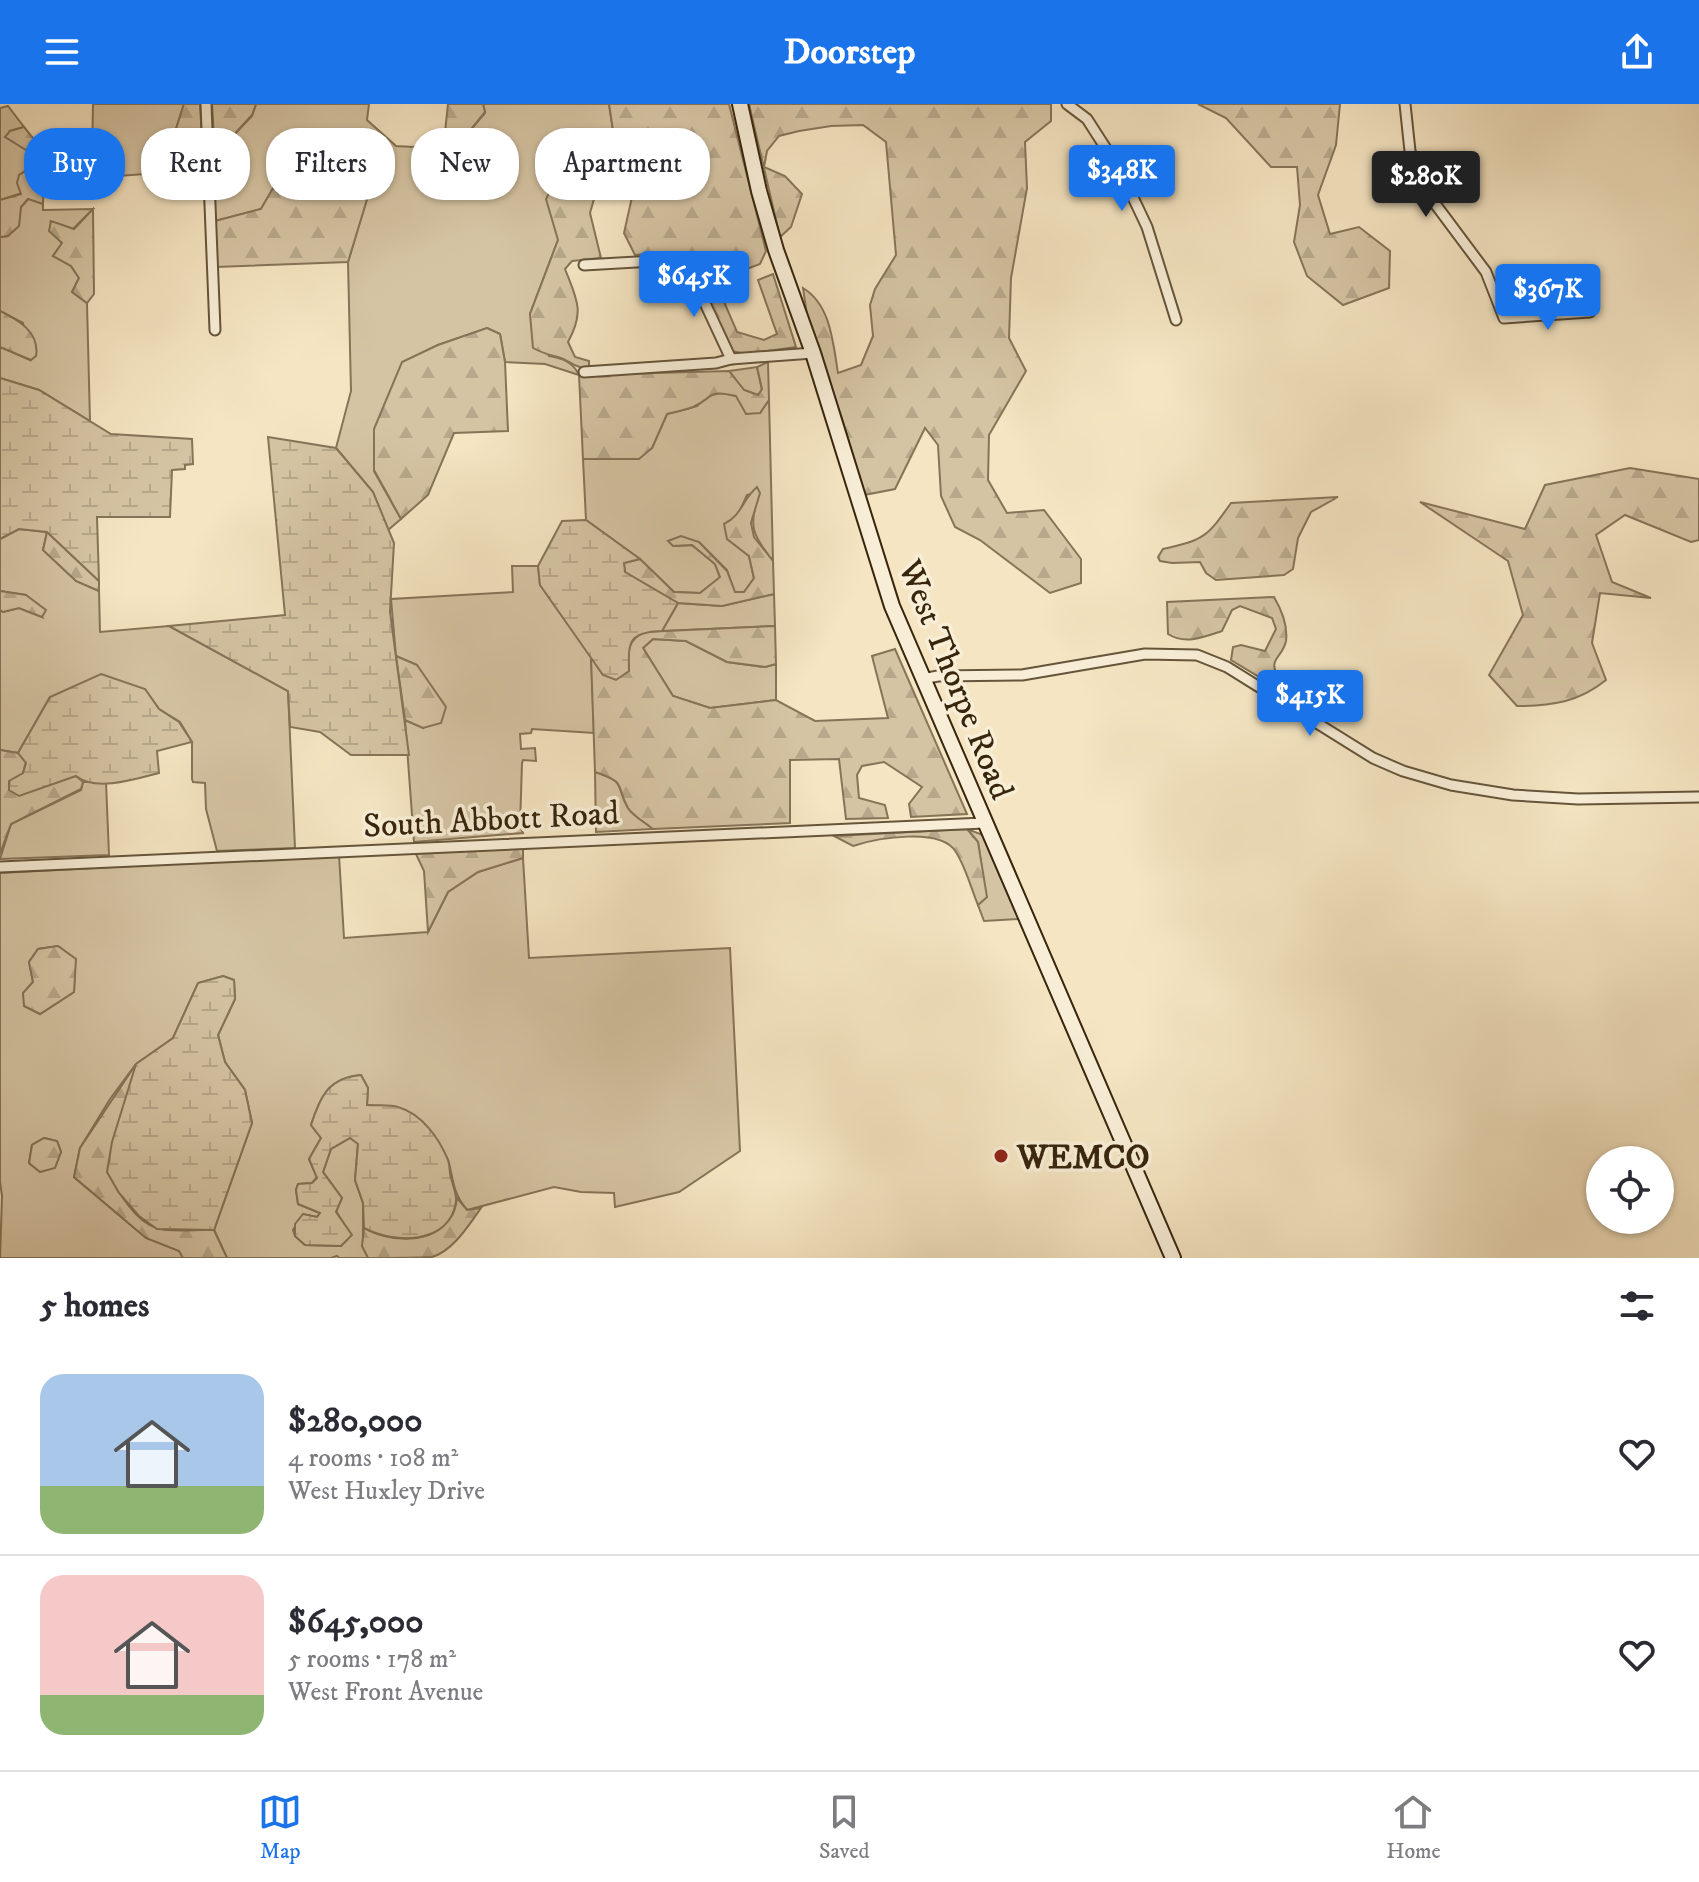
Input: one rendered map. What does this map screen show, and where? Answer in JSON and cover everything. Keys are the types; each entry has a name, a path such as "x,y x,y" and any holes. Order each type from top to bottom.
{"street":[{"path":"206,104 215,330"},
{"name":"West Thorpe Road","path":"740,104 772,236 813,353 892,606 1173,1258"},
{"path":"1067,104 1087,119 1121,172 1147,227 1176,320"},
{"path":"1405,104 1410,151 1419,177 1430,197 1486,272 1504,318 1590,312"},
{"path":"584,265 681,262 689,269 731,359"},
{"path":"584,372 813,353"},
{"path":"922,679 1022,675 1145,654 1197,655 1227,667 1373,758 1403,771 1451,785 1513,795 1578,799 1699,797"},
{"name":"South Abbott Road","path":"0,867 984,823"}],"green space":[{"path":"93,104 184,104 176,128 141,128 141,174 125,175 125,128 93,128"},
{"path":"184,104 200,104 201,128 176,128"},
{"path":"212,104 256,104 252,115 240,128 213,128"},
{"path":"256,104 369,104 367,120 376,128 266,128 266,200 261,209 215,221 215,200 250,200 250,128 241,128 252,116"},
{"path":"448,104 483,104 485,112 472,128 445,128"},
{"path":"483,104 609,104 613,128 535,128 535,200 554,200 558,240 530,314 549,356 567,361 579,375 545,364 505,362 500,334 487,328 438,345 403,362 374,471 401,519 388,530 373,492 336,448 351,391 348,262 367,200 395,200 395,145 411,147 411,200 519,200 519,128 472,128 485,113"},
{"path":"609,104 729,104 766,251 760,264 715,281 737,332 764,340 777,334 758,280 773,274 796,347 746,354 732,351 690,260 670,252 635,255 624,233 631,200 710,200 710,128 613,128"},
{"path":"749,104 1051,104 1051,121 1025,142 1027,188 1011,278 1009,338 1026,371 989,435 988,480 1007,513 1044,510 1081,559 1081,583 1050,593 980,540 955,527 941,496 938,445 925,428 895,489 864,495 807,315 803,288 820,304 825,314 838,373 861,365 873,336 870,305 875,289 896,255 886,142 863,125 831,126 779,136 767,151 764,167 785,176 802,194 791,227 780,237"},
{"path":"1198,104 1340,104 1336,145 1318,195 1330,234 1359,227 1390,251 1389,288 1343,305 1307,276 1294,242 1300,205 1297,167 1271,167 1226,118"},
{"path":"8,106 24,127 10,131 24,145 24,189 22,193 0,200 0,108"},
{"path":"25,128 24,149 5,137 10,131"},
{"path":"24,172 24,200 27,200 21,207 19,226 8,236 0,237 0,200 21,194 17,183 19,175"},
{"path":"27,200 34,200 43,204 43,210 93,209 73,229 51,222 62,243 53,256 71,266 79,278 72,292 87,303 90,421 39,390 0,378 0,347 30,360 23,323 0,311 0,237 8,236"},
{"path":"266,200 367,200 348,262 216,267 215,221 261,209"},
{"path":"546,200 594,200 590,213 601,258 572,261 565,269 578,313 568,342 575,357 589,361 589,369 533,348 530,314 558,240"},
{"path":"93,209 94,294 87,303 72,292 79,278 71,266 53,256 62,243 49,231 51,221 74,229"},
{"path":"0,311 20,323 35,340 36,356 31,360 0,347"},
{"path":"487,328 500,334 505,362 508,431 454,433 428,495 401,519 374,470 374,429 402,362 438,345"},
{"path":"768,362 769,400 760,413 746,414 736,396 715,394 693,407 667,414 652,448 639,459 583,459 579,375 729,371 744,390 758,395 762,389 757,367"},
{"path":"757,367 762,390 758,395 744,390 729,371"},
{"path":"0,378 39,390 111,434 192,439 193,464 185,465 185,469 172,470 170,517 97,517 99,581 47,532 19,529 0,539"},
{"path":"722,393 736,396 760,413 769,400 773,561 754,529 759,493 747,495 727,539 749,556 754,579 744,592 735,593 727,570 699,542 674,546 692,545 715,564 720,578 700,593 674,592 640,559 586,520 583,459 639,458 652,448 667,414 697,406 706,396"},
{"path":"268,437 336,448 373,492 394,543 390,612 409,755 351,755 320,732 290,727 288,691 169,626 285,615"},
{"path":"1630,468 1699,479 1699,540 1691,542 1625,515 1596,535 1612,582 1651,598 1600,593 1592,643 1606,680 1575,698 1542,705 1517,706 1489,675 1523,615 1508,561 1420,502 1525,529 1545,485"},
{"path":"757,487 760,493 751,523 754,537 773,561 774,594 722,606 678,603 625,572 624,563 640,559 674,592 700,593 720,577 715,564 692,545 673,546 668,541 681,536 699,542 727,571 735,592 744,592 754,578 749,556 727,539 724,524 735,516"},
{"path":"1338,497 1311,512 1298,538 1293,569 1284,575 1216,580 1206,573 1200,562 1172,563 1160,561 1158,557 1163,549 1188,543 1210,530 1231,503"},
{"path":"586,520 640,559 624,563 625,572 678,603 662,631 643,633 633,640 629,652 629,671 616,680 603,675 540,585 538,566 562,521"},
{"path":"19,529 47,532 43,550 76,581 99,591 100,632 169,626 288,691 295,848 217,851 206,809 205,783 193,782 192,779 192,742 180,722 159,709 145,689 50,697 18,753 0,750 0,610 19,608 42,617 26,595 0,591 0,539"},
{"path":"47,532 99,581 99,591 76,581 43,550"},
{"path":"512,566 538,566 540,585 591,657 594,733 532,729 531,733 520,734 521,749 535,748 536,761 523,760 522,763 520,826 523,833 414,842 405,720 423,728 417,665 396,656 391,599 513,592"},
{"path":"0,591 26,595 46,610 42,617 19,608 3,612 0,610"},
{"path":"774,594 775,626 662,631 678,603 722,606"},
{"path":"1274,597 1286,635 1284,647 1274,663 1281,681 1279,689 1231,660 1233,647 1241,645 1265,651 1276,629 1272,618 1240,606 1232,610 1222,631 1188,639 1168,634 1167,602"},
{"path":"775,626 776,664 765,667 727,662 686,641 653,639 643,648 673,696 710,708 776,700 815,721 888,718 872,656 895,649 967,814 911,817 909,804 922,787 884,762 862,766 857,775 859,798 885,805 888,818 846,819 839,759 790,760 790,823 653,829 633,814 617,782 595,772 591,657 603,675 629,671 629,648 644,632"},
{"path":"653,639 686,641 727,662 765,667 776,664 776,700 710,708 673,696 643,648"},
{"path":"396,656 417,665 446,707 441,723 423,728 405,720"},
{"path":"101,674 145,689 159,709 179,722 192,742 157,751 159,773 150,776 105,784 84,781 76,776 19,796 9,790 9,781 23,773 26,763 18,753 50,697"},
{"path":"0,750 18,753 26,762 23,773 76,776 83,782 81,789 11,824 0,854"},
{"path":"595,772 616,782 630,811 653,829 596,832"},
{"path":"83,782 106,782 109,855 0,859 11,824 81,790"},
{"path":"967,829 983,835 1020,919 984,921 978,905 986,897 978,842"},
{"path":"967,829 978,842 987,897 978,905 960,858 948,844 937,839 908,837 853,846 834,836"},
{"path":"523,847 523,858 478,872 448,892 428,932 424,871 415,852"},
{"path":"339,855 344,938 428,932 448,892 478,872 523,858 529,958 730,948 740,1151 679,1192 615,1207 614,1193 554,1187 467,1210 456,1193 447,1157 422,1123 399,1109 367,1105 368,1088 361,1075 350,1077 327,1091 314,1115 311,1125 321,1138 309,1159 317,1177 312,1183 298,1184 296,1190 298,1204 320,1213 317,1217 303,1214 293,1230 305,1245 341,1246 351,1235 336,1211 342,1198 323,1172 331,1149 350,1138 358,1143 355,1180 363,1203 363,1246 368,1257 385,1258 227,1258 214,1230 252,1123 245,1090 225,1062 218,1035 235,999 234,980 223,976 198,983 173,1038 136,1064 110,1099 80,1148 74,1177 146,1238 180,1251 183,1258 0,1258 0,873","holes":["58,946 75,959 74,992 40,1014 25,1006 23,993 33,982 29,962 38,949","44,1138 57,1141 61,1152 55,1167 40,1172 29,1163 32,1145"]},
{"path":"58,946 76,959 74,992 40,1014 24,1006 23,993 33,982 29,962 38,949"},
{"path":"223,976 234,980 235,999 218,1035 225,1062 245,1090 252,1123 214,1230 157,1229 139,1216 119,1193 107,1172 112,1142 136,1064 173,1038 198,983"},
{"path":"136,1064 108,1172 128,1205 149,1225 177,1231 214,1230 227,1258 183,1258 179,1251 146,1238 74,1177 80,1148"},
{"path":"361,1075 368,1088 367,1105 407,1110 435,1135 448,1160 456,1202 443,1226 419,1237 390,1237 364,1228 363,1203 355,1180 358,1144 350,1138 331,1149 323,1172 342,1198 336,1212 352,1235 341,1246 305,1245 295,1236 295,1224 303,1214 317,1217 320,1213 298,1204 296,1190 298,1184 312,1183 317,1178 309,1159 321,1138 311,1125 322,1098 333,1085"},
{"path":"44,1138 57,1141 61,1152 55,1168 40,1172 29,1163 32,1145"},
{"path":"457,1198 467,1210 481,1208 460,1237 440,1254 432,1257 368,1258 362,1246 364,1228 398,1238 422,1237 443,1226 453,1213"}],"place":[{"name":"WEMCO","path":"1001,1156"}]}
